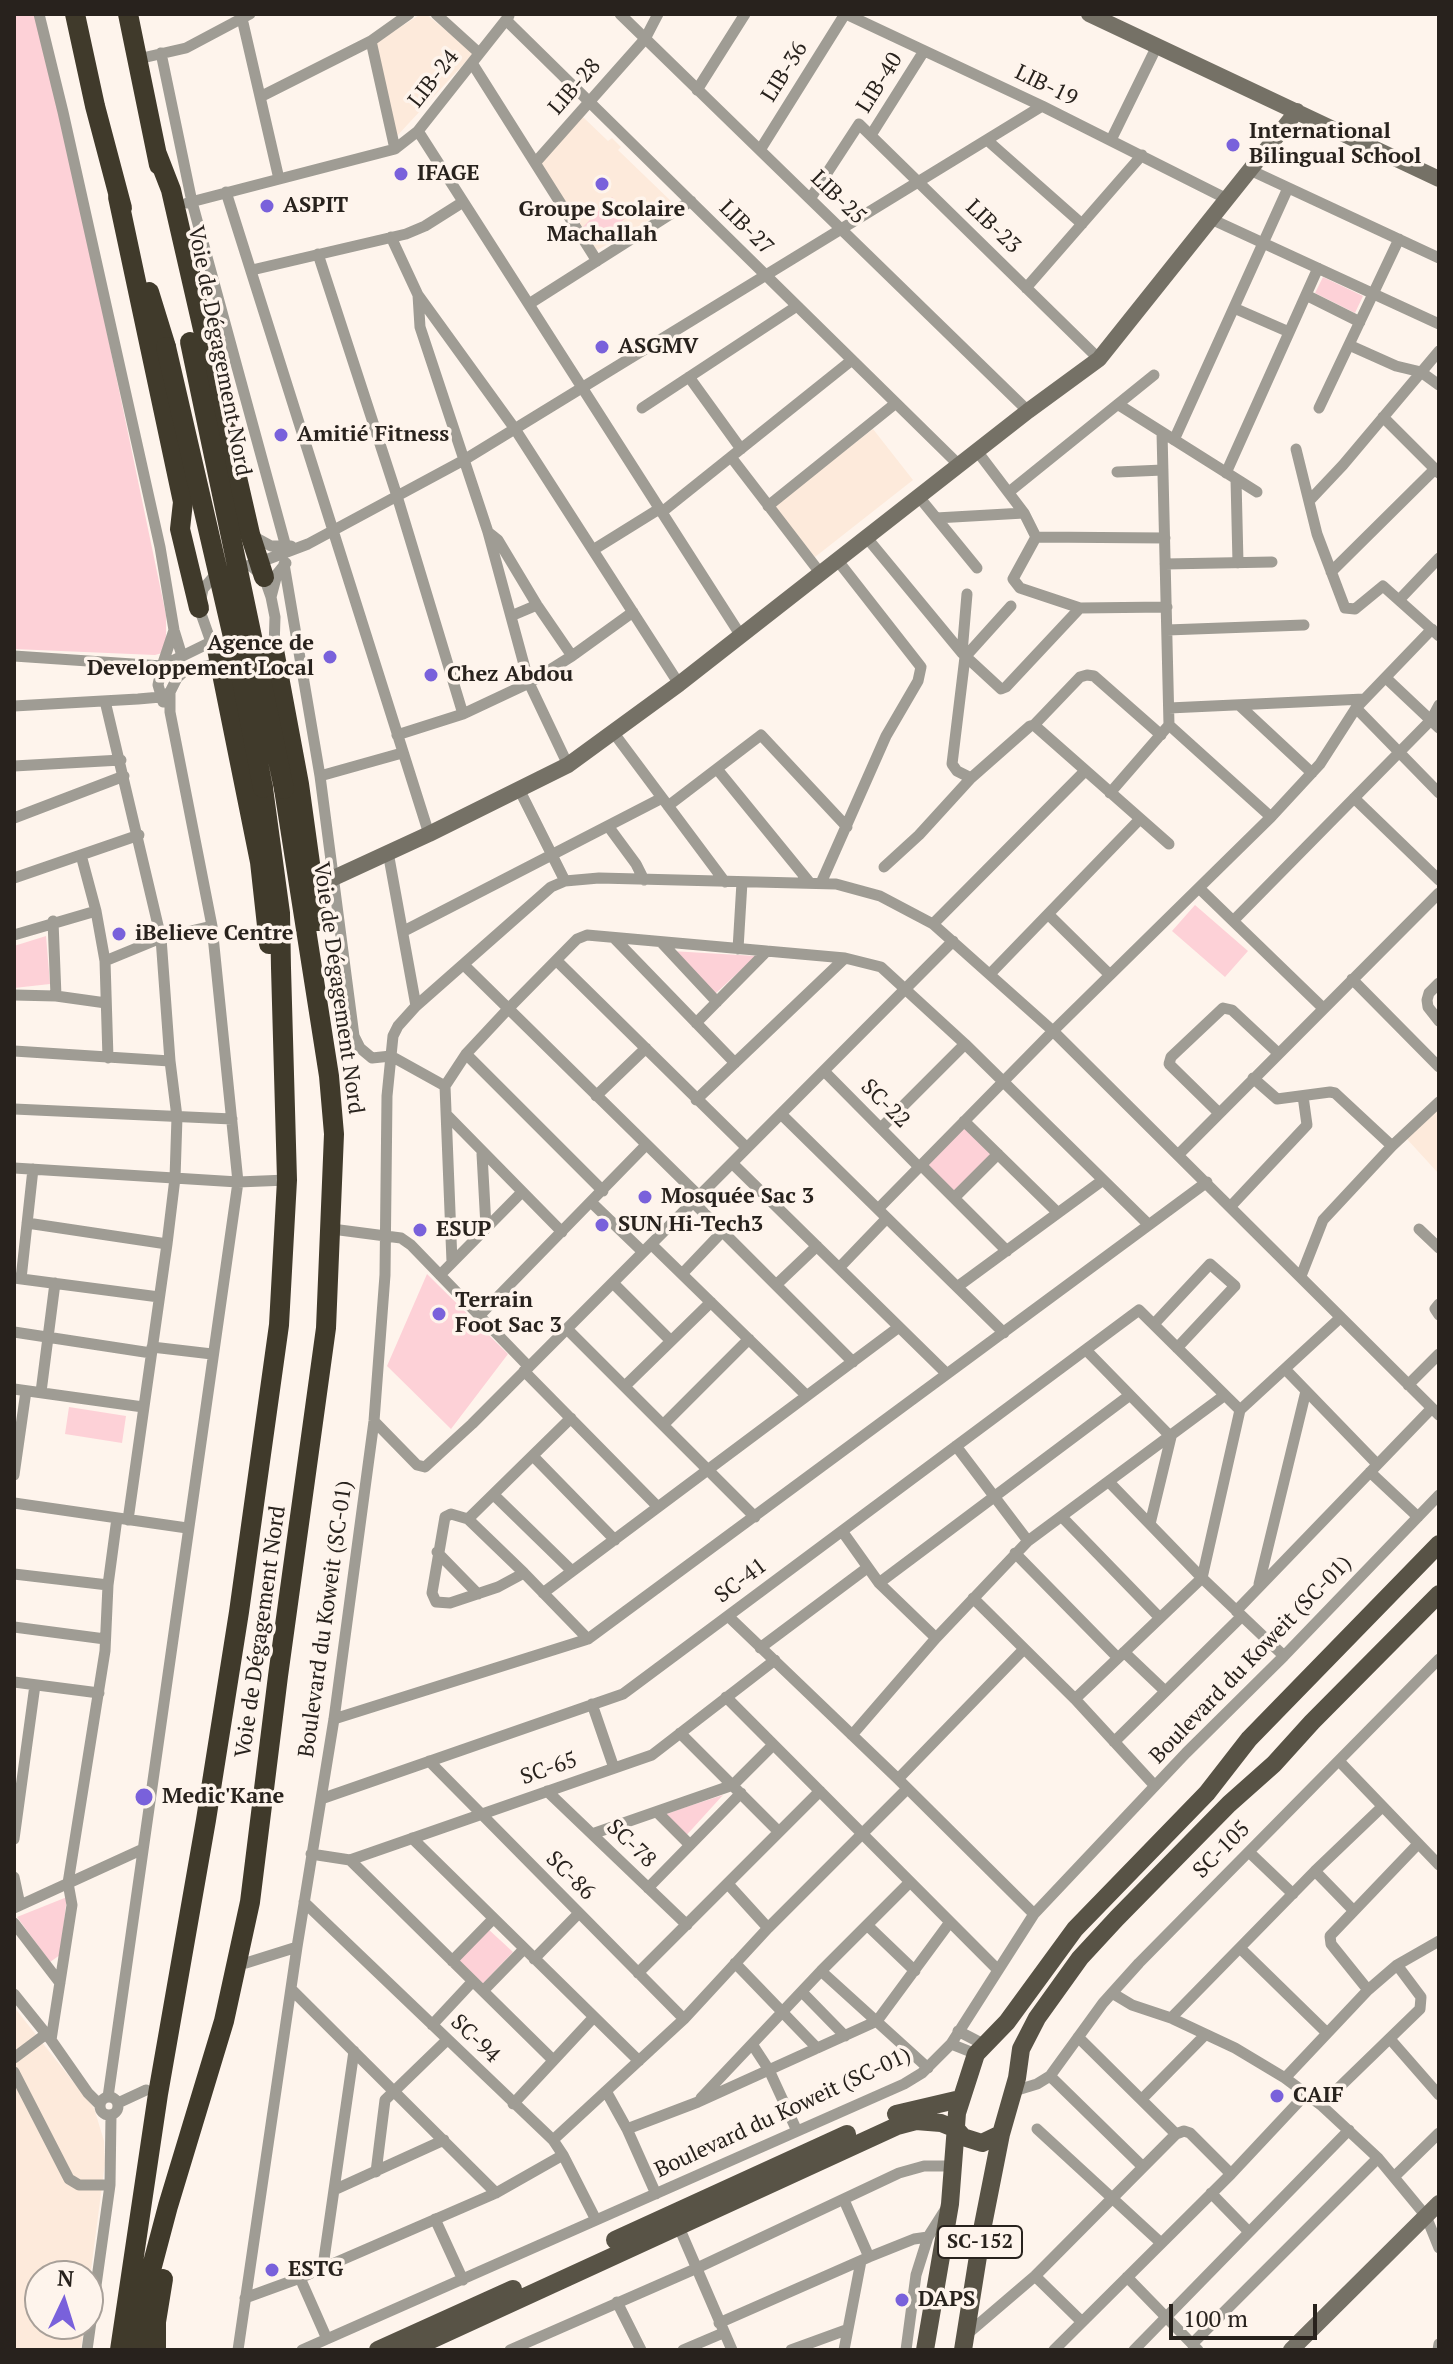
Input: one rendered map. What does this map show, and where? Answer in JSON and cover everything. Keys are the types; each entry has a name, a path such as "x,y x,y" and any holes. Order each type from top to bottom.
{"highway":[{"name":"Voie de Dégagement Nord","path":"75,14 118,197 166,347 236,650 263,788 280,913 287,1180 279,1325 239,1612 206,1820 152,2092 120,2350"},
{"name":"Voie de Dégagement Nord","path":"128,14 157,154 190,342 284,789 329,1076 334,1134 332,1229 320,1380 258,1842 240,1952 224,2021 160,2233 136,2350"},
{"path":"157,154 184,204 258,568"},
{"path":"118,197 183,502 180,529 199,608"},
{"path":"274,650 314,887 330,1032 329,1076"},
{"path":"219,654 260,862 271,971 282,1032"},
{"path":"156,2350 156,2322 164,2274 188,2182 230,2045 259,1876 258,1842"},
{"path":"106,2350 152,2092"}],"main road":[{"path":"925,2350 950,2204 960,2099 980,2050 1007,2022 1075,1929 1207,1793 1249,1739 1439,1544"},
{"path":"1014,2091 1021,2049 1037,2018 1080,1958 1439,1594"},
{"path":"980,2050 1004,2044 1015,2053 1019,2064"},
{"name":"SC-152","path":"964,2343 984,2214 1001,2134 1014,2091"},
{"path":"378,2350 758,2173 890,2116 960,2099"},
{"path":"409,2350 897,2126 930,2121 956,2129 963,2137 982,2143 1001,2134"}],"street":[{"path":"39,14 182,656"},
{"path":"260,97 371,41 409,14"},
{"path":"436,14 476,58 535,163 597,261"},
{"name":"LIB-25","path":"620,14 1028,411"},
{"name":"LIB-28","path":"535,163 645,39 658,14"},
{"path":"697,90 745,14"},
{"name":"LIB-19","path":"845,14 1042,106 1227,199"},
{"name":"LIB-36","path":"760,150 845,14"},
{"path":"1089,14 1439,179"},
{"path":"138,59 186,48 245,15 279,179"},
{"name":"LIB-24","path":"395,149 418,131 508,17"},
{"name":"LIB-27","path":"508,17 589,102 959,465"},
{"path":"184,204 395,149 371,41"},
{"path":"1111,140 1157,46"},
{"name":"LIB-40","path":"871,135 924,51"},
{"path":"161,53 184,204 286,547"},
{"path":"219,654 199,608 203,589 215,575 258,568 464,460 1042,106"},
{"path":"314,887 568,765 679,684 1099,359 1297,111"},
{"name":"LIB-23","path":"810,199 859,124 1099,359"},
{"path":"418,131 741,636"},
{"path":"987,140 1082,224"},
{"path":"1026,288 1142,155"},
{"path":"1250,170 1439,258"},
{"path":"1174,440 1288,188"},
{"path":"226,192 429,834"},
{"path":"529,304 691,201"},
{"path":"252,270 391,237 425,226 463,202"},
{"path":"1211,219 1439,324"},
{"path":"391,237 418,295 515,429 679,684"},
{"path":"1319,408 1399,239"},
{"path":"318,254 397,496 463,714"},
{"path":"1238,563 1231,476 1318,268"},
{"path":"418,295 420,327 488,532 529,683 568,765"},
{"path":"1306,295 1360,322"},
{"path":"642,408 797,306"},
{"path":"1234,308 1289,332"},
{"path":"1349,345 1396,366 1421,372 1439,385"},
{"path":"1310,500 1439,351"},
{"path":"593,550 661,511 852,360"},
{"path":"1009,492 1154,375"},
{"path":"689,377 741,449"},
{"path":"768,506 896,403"},
{"path":"1119,405 1257,492"},
{"path":"1331,572 1437,471 1383,417"},
{"path":"1110,793 1165,730 1169,708 1162,432"},
{"path":"878,1209 1053,1031 1271,817 1312,773 1360,704 1435,633 1383,586 1355,609 1345,608 1317,534 1296,449"},
{"path":"977,451 1024,513 1036,537"},
{"path":"731,457 821,574"},
{"path":"1117,472 1163,470"},
{"path":"919,497 977,568"},
{"path":"936,518 1024,513"},
{"path":"488,532 498,540 572,656"},
{"path":"250,534 271,546 308,544"},
{"path":"1036,537 1165,538"},
{"path":"1036,537 1013,579 1020,588 1080,608 1167,607"},
{"path":"867,538 964,655 998,688 1004,688 1080,608"},
{"path":"271,597 277,574 308,544"},
{"path":"1399,600 1439,558"},
{"path":"816,883 847,827 886,736 918,681 921,667 838,561"},
{"path":"1165,564 1272,562"},
{"path":"284,564 320,776 354,1036 360,1048 372,1058 391,1056 445,1086"},
{"path":"14,656 162,666 182,656 262,656 274,650 275,617 271,597 258,568"},
{"path":"967,594 952,764 957,771 971,778"},
{"path":"511,616 537,605"},
{"path":"964,655 1011,606"},
{"path":"397,735 463,714 529,683 633,612"},
{"path":"1167,630 1304,625"},
{"path":"87,2350 110,2185 111,2115 103,2112 109,2102 187,1528 238,1182 212,926 170,712 159,677 174,630"},
{"path":"14,706 166,694 186,670 219,654"},
{"path":"884,867 919,835 971,778 1034,725 1080,677 1087,675 1094,676 1165,730 1271,817"},
{"path":"1386,678 1435,724"},
{"path":"14,2058 49,2037 60,1983 72,1905 68,1883 99,1693 108,1585 143,1407 175,1178 177,1117 161,938 105,701"},
{"path":"1169,708 1360,704"},
{"path":"1360,704 1398,753 1439,793"},
{"path":"1239,705 1312,773"},
{"path":"1234,920 1398,753 1435,724 1439,705"},
{"path":"1034,725 1169,844"},
{"path":"613,732 725,882"},
{"path":"404,931 608,826 665,802 717,769 761,735 847,827"},
{"path":"320,776 402,753"},
{"path":"14,766 121,760"},
{"path":"717,769 816,883"},
{"path":"933,924 1085,771"},
{"path":"14,818 124,776"},
{"path":"519,789 565,881"},
{"path":"1354,798 1439,880"},
{"path":"990,974 1140,819"},
{"path":"608,826 644,880"},
{"path":"14,878 139,835"},
{"path":"388,852 416,1006"},
{"path":"81,855 105,961 108,1058"},
{"path":"416,1006 535,900 565,881 816,883 860,888 894,902 933,924 1053,1031 1435,1412 1373,1468 1114,1742"},
{"path":"738,949 742,882"},
{"path":"1199,888 1323,1008"},
{"path":"1179,1154 1439,893"},
{"path":"14,935 53,921 96,911"},
{"path":"1049,915 1110,975"},
{"path":"53,921 56,996"},
{"path":"105,961 161,938 212,926"},
{"path":"452,1262 445,1086 466,1054 582,936 845,958 881,967 907,988 1149,1225"},
{"path":"614,938 735,1063"},
{"path":"374,1421 417,1465 425,1467 527,1369 953,941"},
{"path":"661,942 717,1002"},
{"path":"696,1023 767,951"},
{"path":"696,1100 845,958"},
{"path":"557,961 747,1148"},
{"path":"464,965 646,1145 722,1232 853,1362"},
{"path":"1352,979 1439,1067"},
{"path":"1439,983 1429,993 1427,1000 1428,1007 1439,1021"},
{"path":"14,995 56,996 106,1003"},
{"name":"Boulevard du Koweit (SC-01)","path":"238,2350 311,1854 334,1719 374,1421 385,1275 387,1096 394,1032 416,1006"},
{"path":"1219,1113 1169,1064 1171,1057 1223,1008 1232,1010 1278,1053"},
{"path":"881,1128 965,1044"},
{"path":"596,1096 646,1048"},
{"path":"14,1051 170,1061"},
{"path":"466,1054 603,1191"},
{"name":"SC-22","path":"824,1071 1007,1251"},
{"path":"1253,1078 1273,1098 1335,1093 1392,1146"},
{"path":"1231,1206 1307,1125 1303,1096"},
{"path":"1301,1276 1323,1220 1392,1146 1439,1102"},
{"path":"14,1109 232,1119"},
{"path":"781,1114 1004,1333"},
{"path":"448,1116 562,1232"},
{"path":"964,1121 1058,1213"},
{"path":"480,1315 646,1145"},
{"path":"482,1154 486,1227"},
{"path":"954,1198 998,1154"},
{"path":"732,1163 947,1374"},
{"path":"14,1168 238,1182 287,1180"},
{"path":"33,1169 18,1278 159,1297"},
{"path":"957,1287 1103,1180"},
{"path":"334,1719 588,1639 1207,1182"},
{"path":"440,1275 522,1192"},
{"path":"592,1203 682,1274 807,1396"},
{"path":"839,1268 887,1218"},
{"path":"27,1223 167,1244"},
{"path":"332,1229 385,1234 401,1238 411,1245 658,1507"},
{"path":"1419,1229 1439,1248"},
{"path":"682,1274 722,1232"},
{"path":"776,1285 817,1246"},
{"path":"1177,1348 1235,1286 1210,1264 1154,1324 1177,1348 1240,1410"},
{"path":"41,1392 55,1283"},
{"path":"613,1283 671,1341"},
{"path":"625,1386 711,1302"},
{"path":"1439,1304 1435,1309 1439,1315"},
{"name":"SC-41","path":"321,1799 623,1694 1139,1310 1154,1324"},
{"path":"1075,1699 1202,1578 1240,1410 1340,1318"},
{"path":"543,1593 899,1327"},
{"path":"567,1329 755,1517"},
{"path":"14,1332 151,1350 212,1354"},
{"path":"663,1425 749,1339"},
{"path":"1086,1350 1171,1437"},
{"path":"1408,1385 1439,1354"},
{"path":"1285,1369 1418,1517"},
{"path":"14,1475 20,1390 143,1407"},
{"path":"1259,1587 1306,1391"},
{"path":"879,1583 1130,1395"},
{"path":"852,1735 936,1638 1028,1541 1225,1395"},
{"path":"468,1519 495,1496 571,1418"},
{"path":"1150,1524 1171,1437"},
{"path":"956,1446 1028,1541"},
{"path":"533,1456 615,1540"},
{"path":"1109,1482 1202,1578 1284,1656"},
{"name":"Boulevard du Koweit (SC-01)","path":"302,2350 904,2084 928,2068 951,2044 1034,1914 1439,1495"},
{"path":"495,1496 572,1571"},
{"path":"14,1503 187,1528"},
{"path":"524,1573 478,1594 446,1604 434,1600 432,1593 437,1552 445,1517 451,1514 468,1519 524,1573 588,1639"},
{"path":"1062,1517 1160,1618"},
{"path":"842,1531 879,1583 936,1638"},
{"path":"437,1552 478,1594"},
{"path":"1015,1553 1121,1655 1165,1691"},
{"path":"760,1648 867,1568"},
{"path":"14,1574 108,1585"},
{"path":"973,1598 1075,1699 1155,1786"},
{"path":"728,1616 1034,1914"},
{"path":"14,1627 105,1639"},
{"path":"553,2140 684,2019 861,1832 1024,1649"},
{"name":"SC-105","path":"1047,2078 1112,1993 1439,1659"},
{"name":"SC-65","path":"311,1854 350,1860 652,1755 775,1660"},
{"path":"14,1682 99,1693"},
{"path":"14,1839 35,1685"},
{"path":"726,1697 997,1969"},
{"path":"592,1704 614,1768"},
{"path":"680,1733 779,1832"},
{"path":"648,1888 690,1845 773,1745"},
{"name":"SC-86","path":"429,1761 684,2019"},
{"path":"1339,1761 1438,1862"},
{"path":"592,1834 737,1789"},
{"name":"SC-78","path":"547,1791 687,1925"},
{"path":"638,1973 820,1791"},
{"path":"1171,2018 1382,1807"},
{"path":"657,1812 690,1845"},
{"path":"412,1838 639,2061"},
{"path":"1368,1990 1329,1940 1333,1931 1418,1844"},
{"path":"14,1877 17,1906 143,1849"},
{"path":"1249,1852 1293,1894"},
{"path":"350,1860 553,2060"},
{"path":"1315,1871 1353,1910"},
{"path":"698,2102 910,1882"},
{"path":"728,1884 768,1928"},
{"name":"SC-94","path":"304,1902 553,2140 596,2220"},
{"path":"534,1959 579,1913"},
{"path":"452,1961 493,1919"},
{"path":"627,2129 698,2102 877,2021 950,1922"},
{"path":"14,1923 60,1983"},
{"path":"867,1925 915,1971"},
{"path":"1285,2078 1368,1990 1397,1965 1439,1941"},
{"path":"246,1963 297,1947"},
{"path":"483,1991 524,1949"},
{"path":"1241,1949 1327,2033"},
{"path":"735,1963 817,2048"},
{"path":"1321,2105 1416,2014 1421,1997 1397,1965"},
{"path":"821,1971 928,2068"},
{"path":"432,2025 473,1981"},
{"path":"291,1989 496,2193"},
{"path":"802,1992 845,2036"},
{"path":"1112,1993 1132,2005 1171,2018 1235,2048 1285,2078 1321,2105 1394,2177 1426,2216 1439,2248"},
{"path":"14,1994 88,2093 109,2102 152,2092"},
{"path":"513,2104 593,2018"},
{"path":"958,2031 980,2050"},
{"path":"1142,2099 1205,2035"},
{"path":"1078,2037 1176,2134"},
{"path":"1390,2039 1439,2095"},
{"path":"376,2172 384,2102 447,2040"},
{"path":"752,2044 769,2070 797,2131"},
{"path":"951,2044 980,2050"},
{"path":"323,2266 354,2051"},
{"path":"1019,2064 1034,2077 1047,2078 1143,2167"},
{"path":"14,2072 69,2179 79,2185 110,2185"},
{"path":"1014,2091 1047,2078"},
{"path":"606,2091 656,2194"},
{"path":"1054,2350 1231,2174 1306,2094"},
{"path":"1037,2129 1161,2243"},
{"path":"1134,2350 1349,2130"},
{"path":"964,2343 1176,2134 1184,2131 1190,2133 1231,2174"},
{"path":"1394,2177 1439,2133"},
{"path":"334,2190 444,2140"},
{"path":"245,2298 300,2278 496,2193 563,2155"},
{"path":"1127,2277 1195,2347 1378,2158"},
{"path":"510,2350 695,2269 911,2168 954,2166"},
{"path":"1211,2193 1249,2232"},
{"path":"844,2200 865,2259 846,2330 844,2350"},
{"path":"1291,2350 1439,2203"},
{"path":"906,2350 916,2275 928,2237 950,2204"},
{"path":"435,2219 463,2280"},
{"path":"678,2225 732,2350"},
{"path":"683,2350 721,2328 865,2259 914,2239 928,2237"},
{"path":"1035,2276 1082,2322"},
{"path":"300,2278 327,2339"},
{"path":"617,2302 641,2350"},
{"path":"791,2350 846,2330"},
{"path":"1438,2350 1439,2344"}],"shaded area":[{"path":"14,14 34,14 61,112 166,615 166,643 162,653 155,655 14,649"},
{"path":"421,14 426,14 474,53 396,137 375,43"},
{"name":"Groupe Scolaire Machallah","path":"583,117 608,141 612,138 621,147 618,150 675,205 594,252 537,163"},
{"path":"612,197 629,214 600,244 582,228"},
{"path":"1323,277 1363,296 1355,313 1315,293"},
{"path":"873,429 913,480 815,557 774,506"},
{"path":"1195,905 1248,951 1225,977 1172,931"},
{"path":"46,936 50,984 14,988 14,946"},
{"path":"671,951 756,956 715,994"},
{"path":"1439,1108 1439,1174 1406,1138"},
{"path":"964,1126 996,1159 956,1195 925,1163"},
{"name":"Terrain Foot Sac 3","path":"427,1274 508,1354 451,1429 387,1366"},
{"path":"69,1407 126,1416 122,1443 65,1434"},
{"path":"723,1795 683,1839 661,1816 683,1808"},
{"path":"67,1897 60,1955 50,1962 17,1917"},
{"path":"487,1928 513,1952 476,1991 451,1967"},
{"path":"14,2007 94,2108 104,2141 105,2163 92,2260 24,2260 24,2340 82,2340 81,2350 14,2350"}],"place":[{"name":"International Bilingual School","path":"1233,145"},
{"name":"IFAGE","path":"401,174"},
{"name":"Groupe Scolaire Machallah","path":"602,184"},
{"name":"ASPIT","path":"267,206"},
{"name":"ASGMV","path":"602,347"},
{"name":"Amitié Fitness","path":"281,435"},
{"name":"Agence de Developpement Local","path":"330,657"},
{"name":"Chez Abdou","path":"431,675"},
{"name":"iBelieve Centre","path":"119,934"},
{"name":"Mosquée Sac 3","path":"645,1197"},
{"name":"SUN Hi-Tech3","path":"602,1225"},
{"name":"ESUP","path":"420,1230"},
{"name":"Terrain Foot Sac 3","path":"439,1314"},
{"name":"Medic'Kane","path":"144,1797"},
{"name":"CAIF","path":"1277,2096"},
{"name":"ESTG","path":"272,2270"},
{"name":"DAPS","path":"902,2300"}]}
